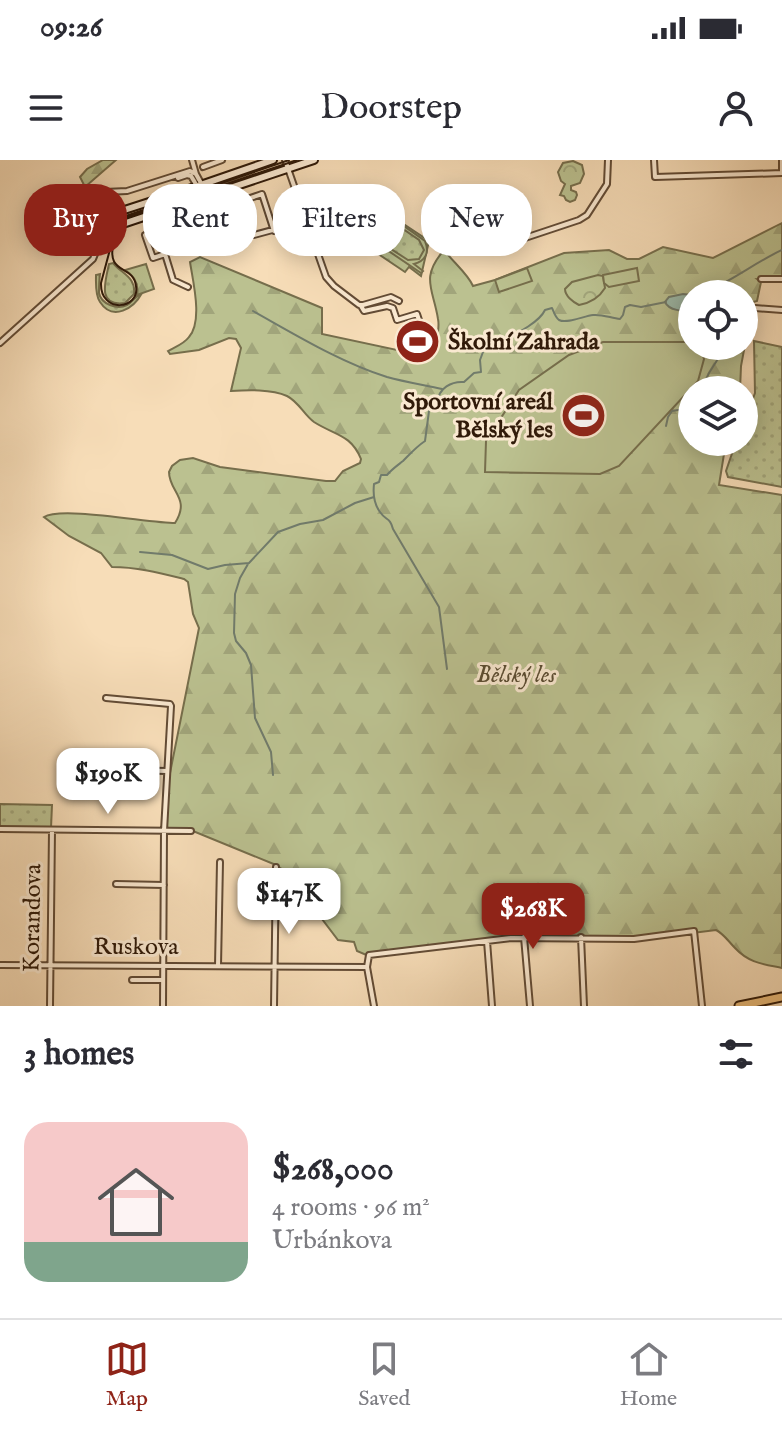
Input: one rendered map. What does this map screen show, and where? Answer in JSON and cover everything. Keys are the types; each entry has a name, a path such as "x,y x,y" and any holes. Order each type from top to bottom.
{"main road":[{"path":"739,1006 782,997"}],"street":[{"path":"192,160 198,184"},
{"path":"203,167 222,160"},
{"path":"205,184 273,160"},
{"path":"232,184 287,164 314,160"},
{"path":"532,236 587,215 607,184 608,160"},
{"path":"654,160 655,177 782,172 782,160"},
{"path":"287,164 294,184"},
{"path":"108,182 108,192 127,191 190,171 196,174"},
{"path":"178,178 191,176 197,184"},
{"path":"257,196 262,194 273,228"},
{"path":"0,343 94,256"},
{"path":"166,256 173,280 188,287"},
{"path":"318,256 326,277 364,311 387,306 393,308 397,320 417,314 422,329"},
{"path":"761,279 782,279"},
{"path":"359,305 391,297 399,301"},
{"path":"758,308 782,310"},
{"path":"106,698 170,704 172,719 164,831 163,1006"},
{"path":"79,769 167,771"},
{"path":"0,829 191,831"},
{"name":"Korandova","path":"50,1006 52,830"},
{"path":"218,966 220,862"},
{"path":"274,1006 276,867"},
{"path":"116,884 164,885"},
{"path":"374,1006 367,967 369,955 524,937 634,939 694,931 702,1006"},
{"path":"524,937 530,1006"},
{"path":"581,937 584,1006"},
{"path":"487,940 492,1006"},
{"name":"Ruskova","path":"0,965 367,967"},
{"path":"132,980 163,980"}],"green space":[{"path":"103,160 116,160 88,184 84,184 80,177"},
{"path":"573,161 582,165 584,174 580,183 571,186 577,195 570,202 560,195 565,184 558,172 563,163"},
{"name":"Bělský les","path":"782,223 782,277 757,279 761,282 758,296 758,280 678,280 678,360 742,360 741,376 678,376 678,456 724,456 719,485 782,495 782,968 746,957 716,930 636,940 512,940 371,957 357,951 354,942 338,940 287,873 276,865 193,831 162,829 166,793 199,628 193,614 188,582 148,571 112,567 101,553 69,536 44,517 68,513 175,523 181,507 169,472 180,460 193,458 220,467 335,481 343,471 360,463 361,459 352,444 314,422 287,396 267,391 231,391 241,348 236,339 229,338 199,350 170,354 168,351 189,337 195,321 196,301 190,262 200,257 322,308 322,334 402,351 404,356 438,345 438,322 430,276 440,256 449,256 473,286 564,253 609,250 627,259 639,259 663,247 713,258"},
{"path":"405,225 421,236 421,256 426,256 421,276 409,267 405,272 381,256 405,256"},
{"path":"405,227 421,238 421,244 405,230"},
{"path":"396,256 408,260 426,256 414,264 423,271 421,273"},
{"path":"113,263 133,284 134,294 125,303 110,301 105,292 109,264"},
{"path":"146,264 154,289 137,295 136,281 125,270"},
{"name":"Školní Zahrada","path":"527,268 532,281 499,292 495,280"},
{"path":"637,268 639,281 609,287 604,283 603,275"},
{"path":"100,274 100,297 110,305 127,305 142,293 129,308 111,311 97,296 96,275"},
{"path":"603,276 605,288 594,300 579,305 568,296 565,289 572,282"},
{"name":"Školní Zahrada","path":"426,333 431,345 408,352 404,340"},
{"name":"Sportovní areál Bělský les","path":"603,342 678,342 678,360 704,360 699,376 678,376 678,403 619,466 600,474 485,472 486,441 519,390 569,355"},
{"path":"758,342 782,347 782,487 728,477 726,471 731,456 758,456 758,376 755,376"},
{"path":"0,804 52,805 51,828 0,828"}],"water":[{"path":"678,295 678,310 667,305 665,302 669,297"}],"waterway":[{"path":"728,280 782,250"},
{"path":"447,669 439,607 391,523 378,509 374,484 425,441 429,411 438,402 443,389 481,372 482,348 488,343 522,330 545,310 552,308 562,321 596,315 620,319 625,307 630,305 641,307 666,302"},
{"path":"253,311 352,364 387,377 442,389"},
{"path":"708,376 717,360"},
{"path":"666,426 672,411 678,410"},
{"path":"140,552 172,555 208,569 249,563 278,532 323,520 374,497"},
{"path":"248,564 235,594 234,633 251,665 255,718 271,752 273,775"}],"tram line":[{"path":"289,160 123,217 116,227 101,283 107,300 113,304 126,304 136,294 134,279 113,260 114,240 126,218 297,160"}],"place":[{"name":"Školní Zahrada","path":"417,342"},
{"name":"Sportovní areál Bělský les","path":"584,416"}]}
